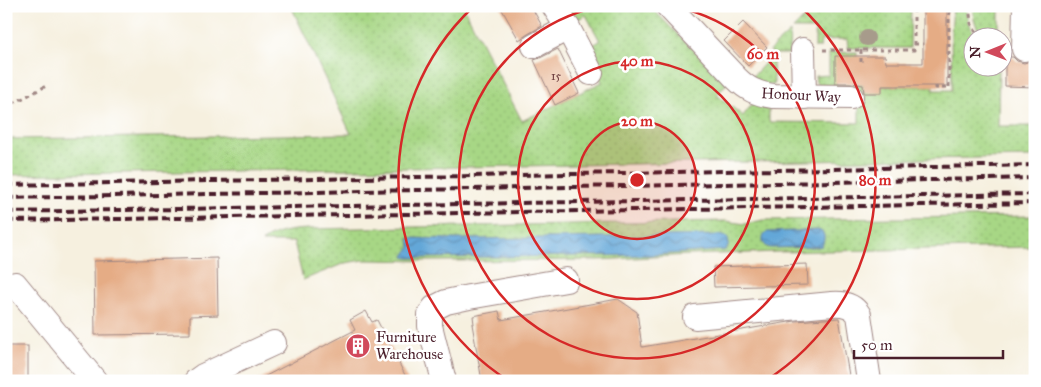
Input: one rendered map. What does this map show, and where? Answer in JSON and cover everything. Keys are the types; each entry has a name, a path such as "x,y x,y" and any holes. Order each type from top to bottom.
{"street":[{"path":"554,6 568,28 591,73"},
{"name":"Honour Way","path":"668,6 745,87 754,92 773,96 851,97"},
{"path":"534,46 568,28"},
{"path":"803,50 804,97"},
{"path":"444,381 430,326 430,315 434,308 446,302 469,297 566,280"},
{"path":"15,284 95,381"},
{"path":"695,317 832,304 849,306 854,308 859,316 869,381"},
{"path":"196,381 274,343"}],"path":[{"path":"803,50 914,50 914,6"},
{"path":"936,86 936,88 949,88 949,17 951,6"},
{"path":"969,6 974,28"},
{"path":"914,44 922,44"},
{"path":"861,50 861,62"},
{"path":"6,107 48,85"}],"green space":[{"path":"291,6 463,6 522,121 602,82 586,49 600,41 586,15 572,22 564,6 650,6 727,83 717,95 743,116 753,103 769,107 769,122 859,123 859,89 819,87 816,82 815,76 829,75 829,53 857,52 857,62 835,63 836,85 863,85 863,93 881,93 882,86 933,86 933,90 952,90 951,34 953,6 966,6 971,28 964,28 964,78 999,78 998,126 1035,126 1035,157 6,175 6,139 351,134"},
{"path":"813,6 911,6 910,48 848,48 847,39 821,40 820,48 815,48 815,29 793,29"},
{"path":"972,6 999,6 999,28 977,28"},
{"path":"790,32 789,54 775,54 775,62 773,62 774,85 761,83 752,77 773,55 770,50"},
{"path":"1035,216 1035,247 779,252 597,260 363,260 345,263 303,280 294,242 262,242 278,233 308,229 725,221 745,224 763,220"}],"water":[{"path":"818,230 824,236 822,246 771,248 763,242 766,232"},
{"path":"720,235 728,239 729,244 726,250 653,255 404,257 410,248 409,238"}],"building":[{"path":"500,6 531,6 542,26 519,40"},
{"path":"923,6 947,6 947,86 882,86 882,93 864,93 863,85 835,83 835,56 885,56 886,63 923,63"},
{"path":"743,22 767,47 748,66 724,41"},
{"path":"558,49 579,93 555,105 534,60"},
{"path":"1035,57 1035,87 1005,86 1005,78 1014,78 1014,58 1024,63"},
{"path":"217,258 218,315 190,316 190,334 95,335 94,261"},
{"path":"807,264 808,285 714,287 713,267"},
{"path":"618,299 637,312 642,347 795,321 839,318 850,381 482,381 472,324 474,324 473,316 499,311 501,320"},
{"name":"Furniture Warehouse","path":"366,311 372,322 377,320 408,381 256,381 355,330 350,320"},
{"path":"6,346 28,346 28,381 6,381"}],"railway":[{"path":"6,185 1035,165"},
{"path":"6,198 1035,178"},
{"path":"6,212 1035,194"},
{"path":"6,221 1035,203"}],"place":[{"name":"Furniture Warehouse","path":"358,346"}]}
